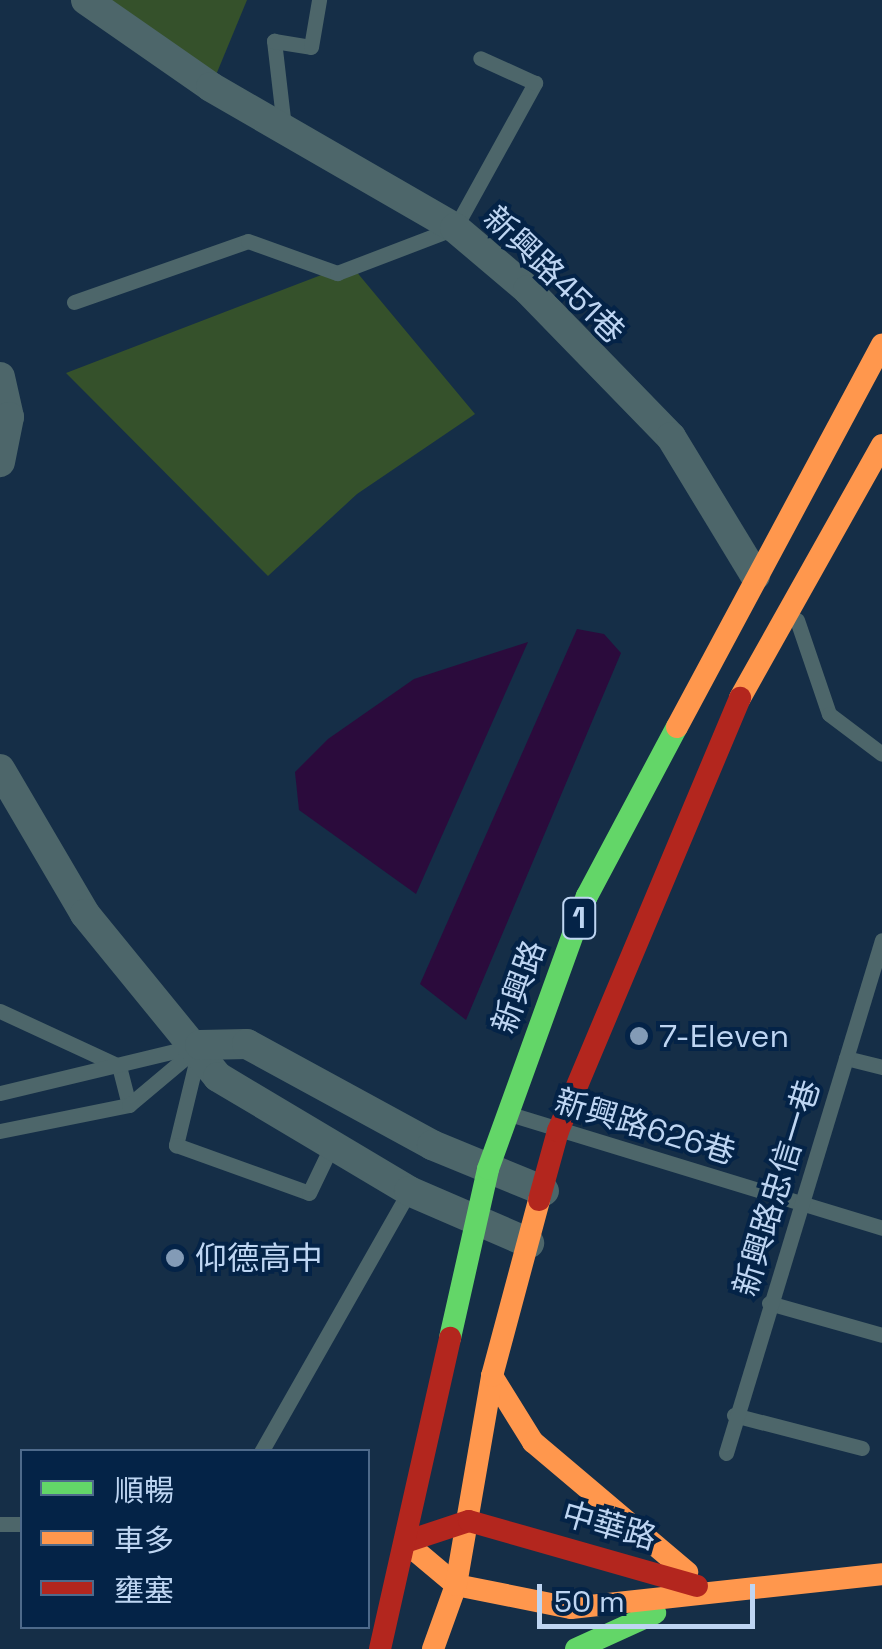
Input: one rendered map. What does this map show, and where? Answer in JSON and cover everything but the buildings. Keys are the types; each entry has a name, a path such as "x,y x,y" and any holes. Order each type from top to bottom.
{"main road":[{"name":"新興路","path":"380,1649 474,1220 488,1169 586,896 882,344"},
{"name":"1","path":"433,1649 456,1585 492,1376 558,1131 723,728 882,445"},
{"path":"492,1376 533,1442 712,1590"},
{"path":"405,1542 469,1520"},
{"name":"中華路","path":"469,1520 712,1590"},
{"name":"中華路","path":"405,1542 456,1585 570,1608 712,1590"},
{"path":"576,1649 712,1590 882,1574"}],"street":[{"name":"新興路451巷","path":"86,0 284,131 454,228 671,437 755,575"},
{"path":"0,377 9,417 0,462"},
{"path":"0,769 85,914 200,1046 218,1077 408,1191 529,1243"},
{"path":"200,1046 247,1044 488,1169 544,1191"}],"lane":[{"path":"284,131 274,41 311,47 319,0"},
{"path":"74,302 248,242 337,273 454,228 535,82 480,58"},
{"path":"755,575 791,601 828,714 882,754"},
{"name":"新興路忠信一巷","path":"726,1453 734,1415 882,940"},
{"path":"0,1011 119,1066"},
{"path":"0,1093 200,1046"},
{"path":"0,1132 129,1105 200,1046"},
{"path":"200,1046 176,1144 309,1192 332,1145"},
{"path":"846,1058 882,1068"},
{"path":"119,1066 129,1105"},
{"name":"新興路626巷","path":"508,1113 882,1228"},
{"path":"264,1449 408,1191"},
{"path":"769,1303 882,1334"},
{"path":"734,1415 862,1448"}],"green space":[{"path":"86,0 247,0 211,87"},
{"path":"350,264 475,414 357,494 268,576 66,373"}],"shaded area":[{"path":"577,629 604,634 621,653 466,1020 420,984"},
{"path":"528,642 416,894 299,810 295,772 328,739 414,679"}],"traffic: fast":[{"path":"450,1338 488,1169 587,896 677,727"},
{"path":"576,1649 655,1613"}],"traffic: slow":[{"path":"677,727 882,344"},
{"path":"740,698 882,445"},
{"path":"433,1649 456,1585 492,1376 539,1200"},
{"path":"492,1376 533,1442 687,1572"},
{"path":"405,1542 456,1585 571,1608 882,1574"}],"traffic: jam":[{"path":"539,1200 558,1131 740,698"},
{"path":"380,1649 450,1338"},
{"path":"405,1542 469,1521 697,1586"}],"place":[{"name":"7-Eleven","path":"639,1036"},
{"name":"仰德高中","path":"175,1258"}]}
